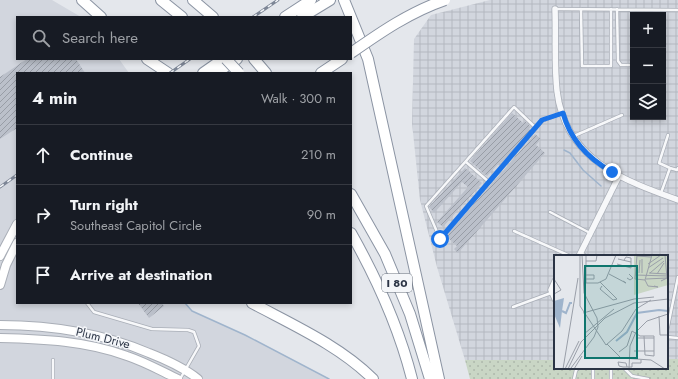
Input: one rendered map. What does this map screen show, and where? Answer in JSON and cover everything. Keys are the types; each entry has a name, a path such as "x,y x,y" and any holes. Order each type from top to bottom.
{"highway":[{"path":"82,0 100,16"},
{"path":"161,0 181,16"},
{"path":"193,0 212,16"},
{"path":"287,16 311,0"},
{"path":"304,16 330,0"},
{"path":"344,0 351,16"},
{"path":"352,52 398,22 418,11 445,0"},
{"path":"352,20 368,59 440,379"},
{"path":"148,60 166,72"},
{"path":"204,72 222,60"},
{"path":"227,60 238,72"},
{"path":"218,72 236,60"},
{"path":"322,72 340,60"},
{"name":"I 80","path":"352,196 385,254 410,314 430,379"},
{"name":"I 80","path":"352,235 374,275 391,314 412,379"},
{"path":"254,304 336,349 373,379"}],"street":[{"path":"555,9 557,80 563,113 573,136 594,161 619,176 678,200"},
{"path":"582,255 619,176"},
{"path":"0,256 16,226"},
{"path":"0,285 6,264 16,245"},
{"path":"553,296 552,286 554,283"},
{"name":"Plum Drive","path":"0,325 49,327 103,337 134,346 185,370 198,379"},
{"name":"Plum Drive","path":"0,338 44,339 98,348 127,356 179,379"}],"lane":[{"path":"555,9 678,10"},
{"path":"581,9 582,66 611,66 611,10"},
{"path":"617,10 618,61 621,65 630,65"},
{"path":"536,128 514,108 426,206 440,239 536,128 542,120 563,113"},
{"path":"573,136 622,115"},
{"path":"668,135 659,163 677,170 678,168"},
{"path":"466,162 489,182"},
{"path":"661,194 670,168"},
{"path":"550,212 591,233"},
{"path":"514,231 568,255"},
{"path":"668,326 678,277"},
{"path":"513,307 553,296"},
{"path":"88,304 94,312 152,329 191,330 197,338 199,346 179,379"},
{"path":"668,337 678,338"},
{"path":"53,360 53,379"},
{"path":"574,379 578,369"},
{"path":"625,369 632,377 648,379"}],"shaded area":[{"path":"0,0 52,0 79,16 16,16 16,60 120,60 128,72 16,72 16,304 186,304 192,311 245,335 329,379 0,379"},
{"path":"490,0 678,0 678,359 668,359 668,255 554,255 554,360 465,360 437,267 420,200 412,123 414,39 431,15"}],"green space":[{"path":"668,359 678,359 678,379 470,379 465,360 554,360 554,369 668,369"}],"building":[{"path":"26,60 77,60 84,72 16,72 16,129 0,139 0,77"},
{"path":"512,113 523,123 525,121 531,127 529,129 531,130 502,163 500,162 487,176 470,161"},
{"path":"535,134 541,139 536,145 545,153 458,253 454,249 457,246 446,236"},
{"path":"465,168 482,183 443,227 437,222 468,187 462,182 434,213 429,207"},
{"path":"139,304 163,304 164,306 149,318"}],"waterway":[{"path":"564,150 570,153 583,170 601,186"},
{"path":"186,304 192,311 245,335 329,379"}],"railway":[{"path":"254,16 278,0"},
{"path":"171,72 189,60"},
{"path":"0,187 16,176"}],"route":[{"path":"440,239 542,120 563,113 568,127 579,145 594,161 612,172"}]}
